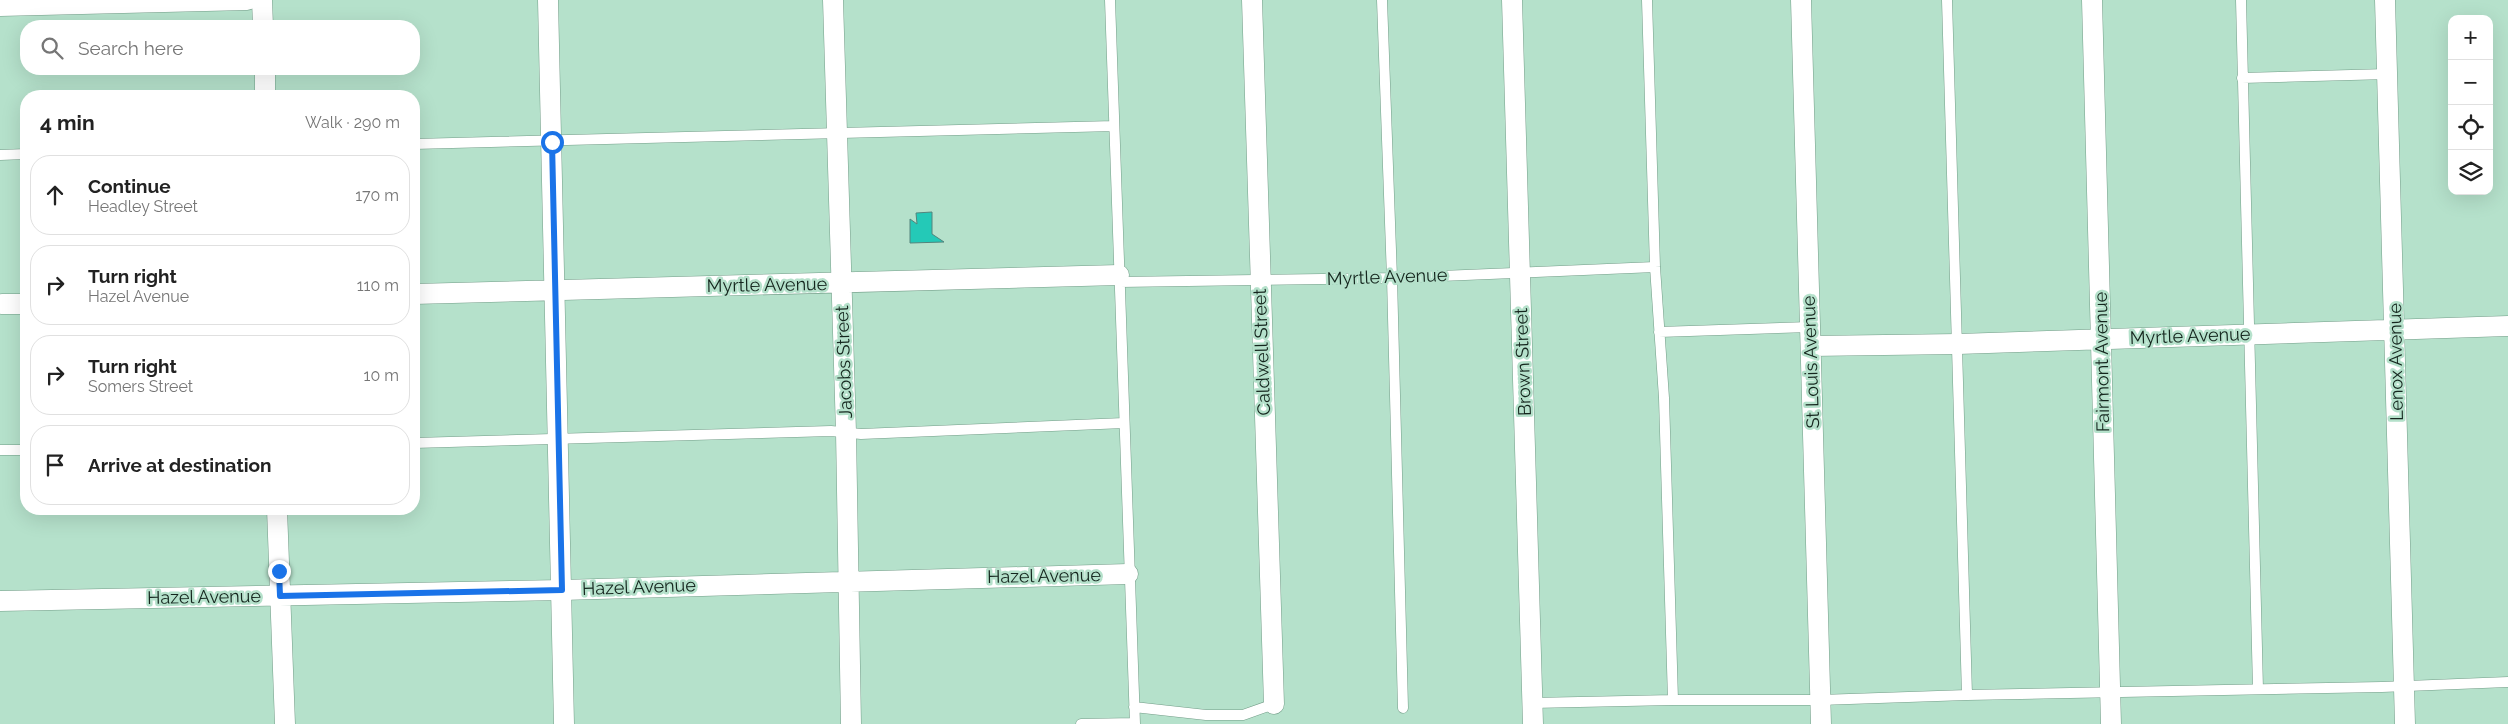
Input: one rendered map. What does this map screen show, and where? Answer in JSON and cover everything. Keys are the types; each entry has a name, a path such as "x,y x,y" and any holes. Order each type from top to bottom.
{"street":[{"path":"0,6 247,0"},
{"path":"262,0 263,20"},
{"path":"548,0 556,291 564,724"},
{"name":"Jacobs Street","path":"833,0 846,432 851,724"},
{"name":"Caldwell Street","path":"1252,0 1274,704"},
{"name":"Brown Street","path":"1512,0 1533,724"},
{"name":"St Louis Avenue","path":"1801,0 1821,724"},
{"name":"Fairmont Avenue","path":"2092,0 2111,724"},
{"name":"Lenox Avenue","path":"2386,0 2405,724"},
{"path":"265,75 266,90"},
{"name":"Myrtle Avenue","path":"420,294 1120,278"},
{"path":"2,304 20,304"},
{"name":"Myrtle Avenue","path":"1811,337 1958,344 2508,326"},
{"path":"277,515 286,724"},
{"name":"Hazel Avenue","path":"0,601 562,590 849,580 1128,574"}],"lane":[{"path":"1081,724 1134,723 1110,0"},
{"path":"1382,0 1392,278 1403,708"},
{"path":"1647,0 1655,267 1664,398 1673,700"},
{"path":"1947,0 1967,695"},
{"path":"2241,0 2258,689"},
{"path":"2242,78 2388,74"},
{"path":"420,144 1114,126"},
{"path":"0,155 20,154"},
{"name":"Myrtle Avenue","path":"1120,278 1260,280 1392,278 1655,267"},
{"name":"Myrtle Avenue","path":"1659,332 1811,337"},
{"path":"420,443 831,431 861,434 1124,423"},
{"path":"0,450 20,450"},
{"path":"1532,703 1673,700 1820,700 1967,695 2404,687 2508,682"},
{"path":"1134,707 1206,715 1243,715 1274,704"}],"building":[{"path":"932,212 932,234 944,242 910,243 910,219 917,224 916,213"}],"route":[{"path":"279,571 280,596 562,590 552,142"}]}
